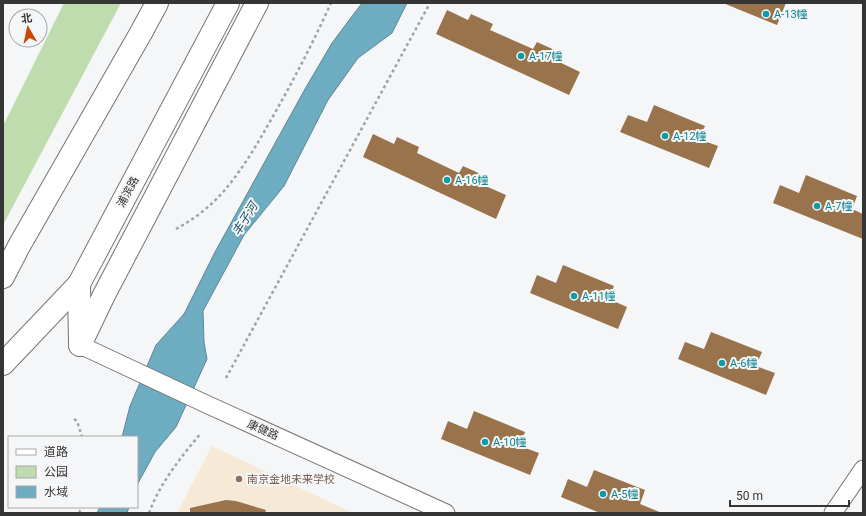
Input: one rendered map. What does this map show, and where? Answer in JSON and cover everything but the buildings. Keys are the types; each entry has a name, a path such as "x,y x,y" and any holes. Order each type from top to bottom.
{"street":[{"path":"3,277 19,246 157,3"},
{"name":"浦滨路","path":"3,364 79,284 228,3"},
{"path":"80,345 104,295 258,3"},
{"path":"79,284 80,345"},
{"name":"康健路","path":"80,345 446,513"},
{"path":"834,513 863,469"}],"path":[{"path":"176,229 194,219 224,191 251,154 313,44 331,3"},
{"path":"226,378 430,3"},
{"path":"74,419 77,421 82,436"},
{"path":"149,513 154,498 180,460 202,433"}],"shaded area":[{"name":"南京金地未来学校","path":"212,446 353,513 177,513"}],"green space":[{"path":"64,3 121,3 3,225 3,126 42,48 48,48 48,35"}],"water":[{"name":"丰子河","path":"362,3 407,3 392,33 358,58 328,100 284,186 244,235 203,311 204,342 207,359 176,427 155,452 138,483 138,436 122,436 130,406 156,345 184,314 215,252 332,43"},
{"path":"100,508 129,508 127,513 97,513"}],"place":[{"name":"A-13幢","path":"766,14"},
{"name":"A-17幢","path":"521,56"},
{"name":"A-12幢","path":"665,136"},
{"name":"A-16幢","path":"447,180"},
{"name":"A-7幢","path":"817,206"},
{"name":"A-11幢","path":"574,296"},
{"name":"A-6幢","path":"722,363"},
{"name":"A-10幢","path":"485,442"},
{"name":"南京金地未来学校","path":"239,479"},
{"name":"A-5幢","path":"603,494"}]}
